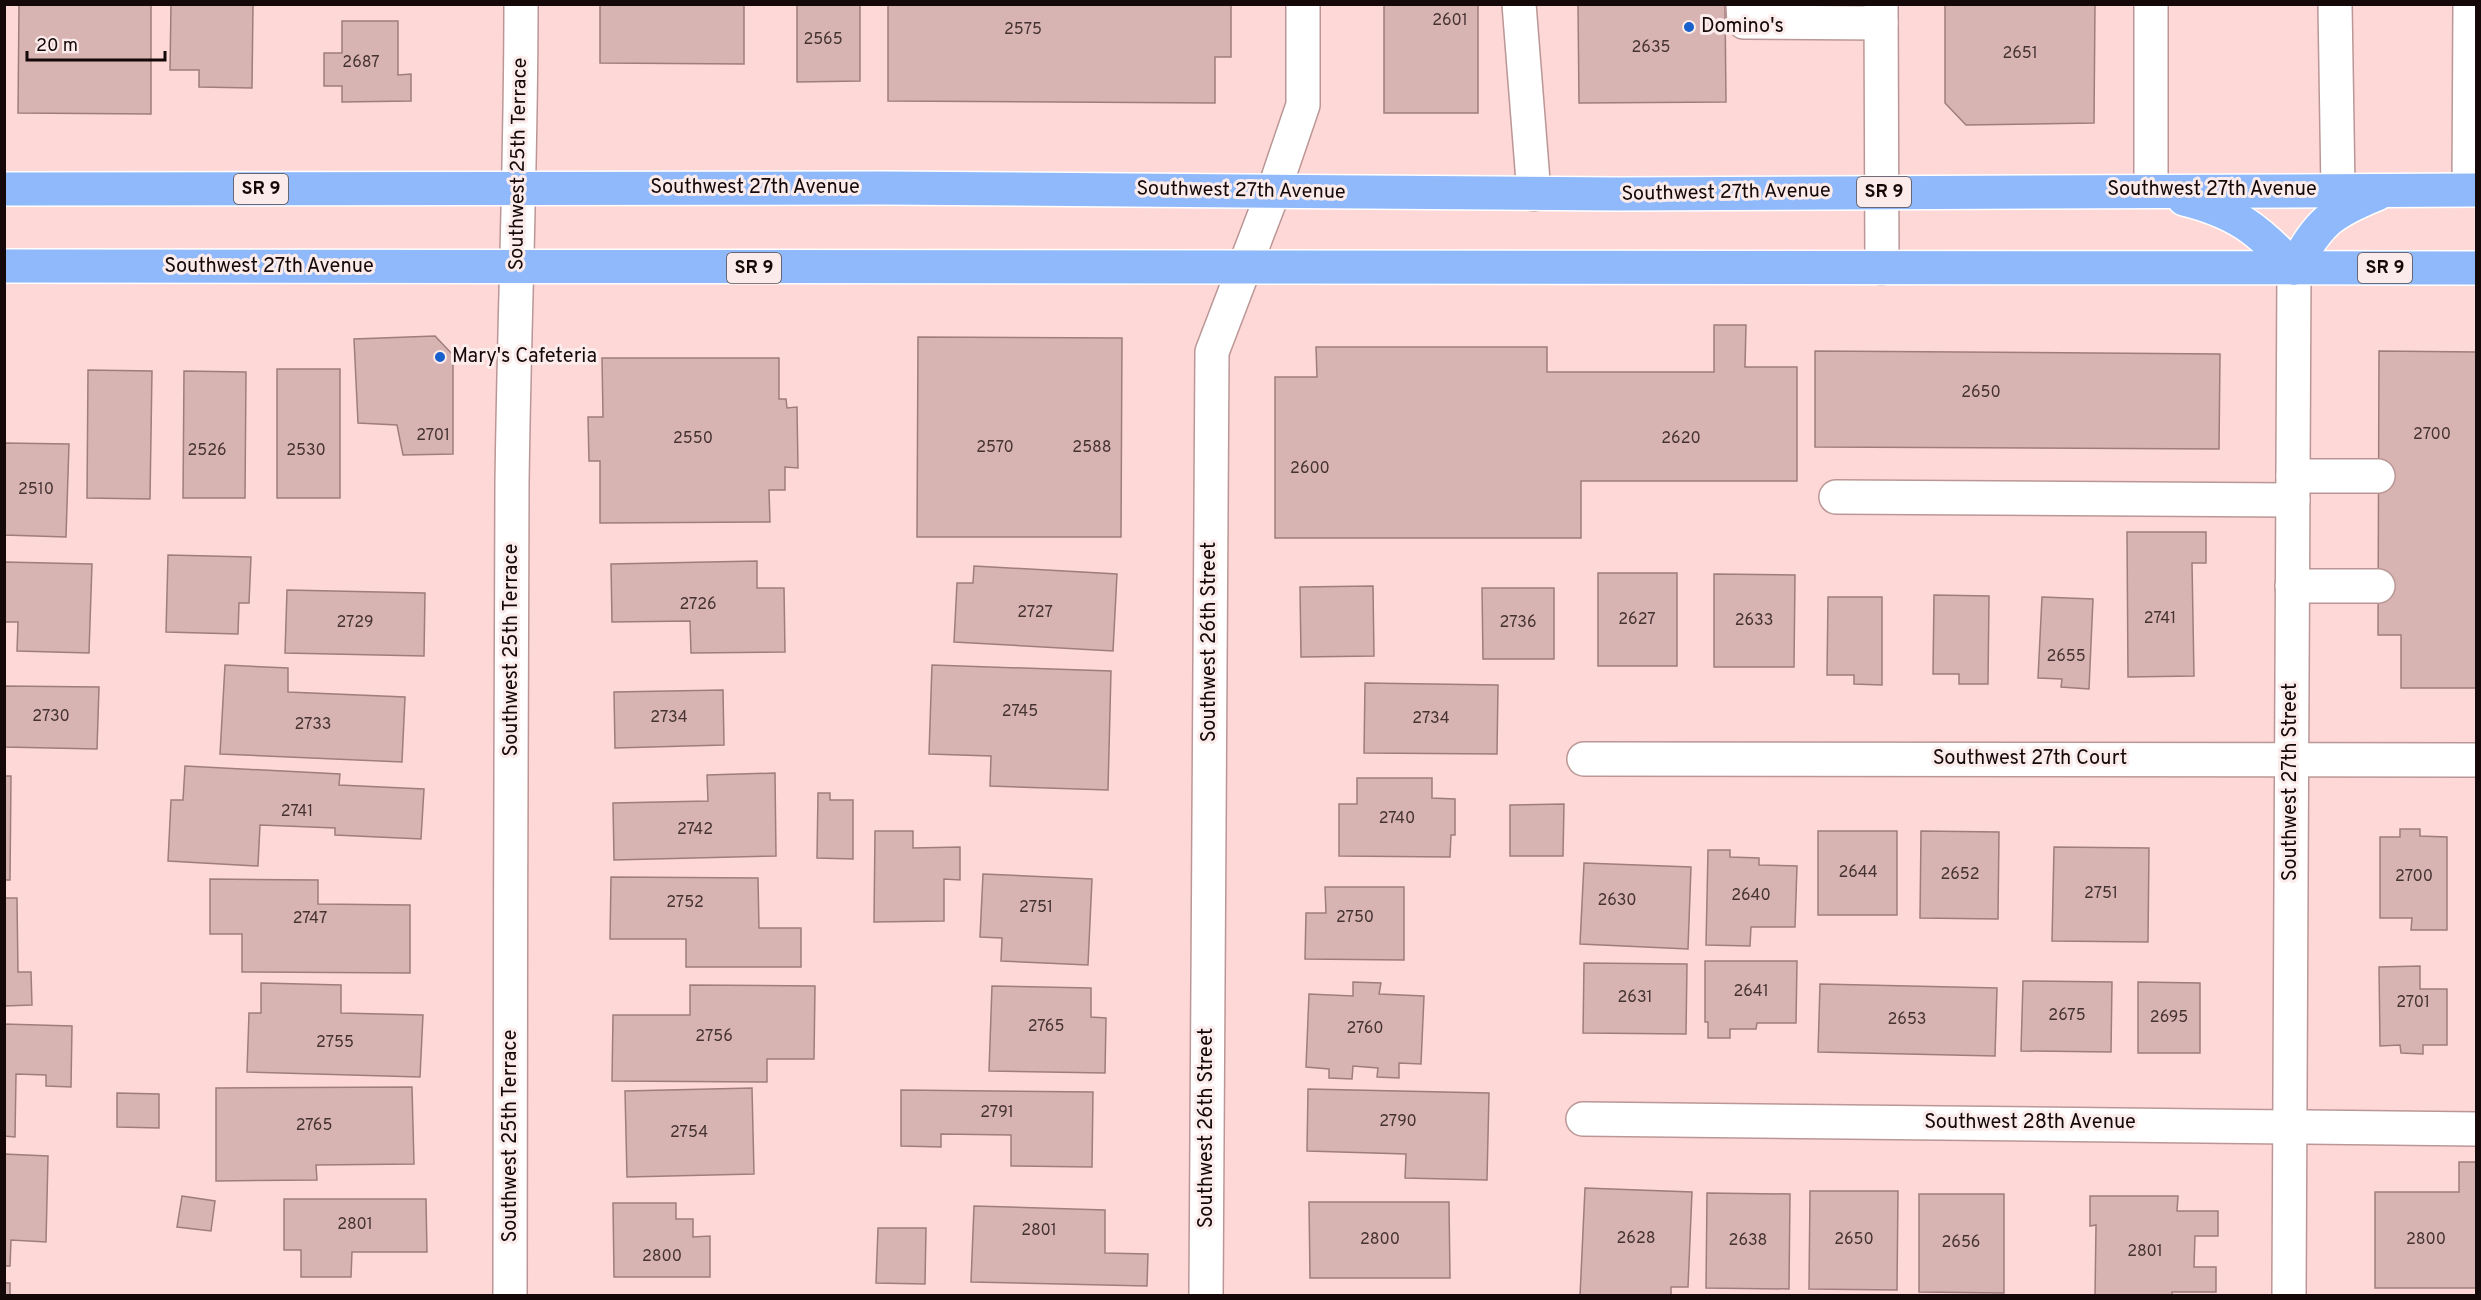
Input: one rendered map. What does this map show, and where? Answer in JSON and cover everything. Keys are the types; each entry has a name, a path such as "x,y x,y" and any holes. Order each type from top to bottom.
{"highway":[{"name":"Southwest 27th Avenue","path":"4,189 1274,190 1534,194 2473,190"},
{"path":"2151,190 2214,207 2247,223 2271,243 2294,268 2307,243 2324,222 2349,206 2390,189"},
{"name":"Southwest 27th Avenue","path":"4,266 2476,268"}],"street":[{"name":"Southwest 25th Terrace","path":"510,1296 512,486 521,127 521,4"},
{"name":"Southwest 26th Street","path":"1206,1296 1212,352 1274,190 1303,105 1303,4"},
{"path":"1519,4 1534,194"},
{"path":"1743,4 1744,22 1881,14 1882,268"},
{"path":"2151,4 2151,190"},
{"path":"2335,4 2338,190"},
{"path":"2470,4 2473,190"},
{"name":"Southwest 27th Street","path":"2289,1296 2294,268"},
{"path":"1836,497 2293,488 2378,476"},
{"path":"2292,586 2378,586"},
{"name":"Southwest 27th Court","path":"1584,759 2476,760"},
{"name":"Southwest 28th Avenue","path":"1583,1119 2476,1129"}],"building":[{"path":"19,4 151,4 151,114 18,113"},
{"path":"171,4 253,4 252,88 199,87 199,70 170,70"},
{"path":"600,4 744,4 744,64 600,63"},
{"path":"797,4 860,4 860,81 797,82"},
{"path":"888,4 1231,4 1231,57 1215,57 1215,103 888,101"},
{"path":"1384,4 1478,4 1478,113 1384,113"},
{"path":"1578,4 1725,4 1726,102 1579,103"},
{"path":"1945,4 2095,4 2094,123 1966,125 1945,103"},
{"path":"342,21 398,21 398,75 411,74 411,101 342,102 342,86 324,86 324,53 342,53"},
{"path":"1714,325 1746,325 1745,367 1797,367 1797,481 1581,481 1581,538 1275,538 1275,377 1317,377 1316,347 1547,347 1547,372 1714,372"},
{"path":"435,336 453,355 453,454 403,455 397,425 358,423 354,339"},
{"path":"918,337 1122,338 1121,537 917,537"},
{"path":"1815,351 2220,354 2219,449 1815,447"},
{"path":"2379,351 2476,352 2476,688 2401,688 2401,635 2378,635"},
{"path":"602,358 779,358 779,399 786,399 787,408 797,407 798,468 785,467 785,490 769,490 770,522 600,523 600,461 589,461 588,417 603,417"},
{"path":"277,369 340,369 340,498 277,498"},
{"path":"88,370 152,371 150,499 87,498"},
{"path":"184,371 246,372 245,498 183,498"},
{"path":"4,443 69,444 66,537 4,535"},
{"path":"2127,532 2206,532 2206,563 2192,563 2194,676 2128,677"},
{"path":"168,555 251,557 249,603 239,603 238,634 166,632"},
{"path":"757,561 757,588 784,588 785,652 691,653 690,621 612,622 611,564"},
{"path":"4,562 92,564 89,653 17,651 18,622 4,622"},
{"path":"974,566 1117,574 1113,651 954,642 957,583 973,583"},
{"path":"1598,573 1677,573 1677,666 1598,666"},
{"path":"1714,574 1795,575 1794,667 1714,667"},
{"path":"1373,586 1374,656 1301,657 1300,587"},
{"path":"1482,588 1554,588 1554,659 1483,659"},
{"path":"287,590 425,593 424,656 285,653"},
{"path":"1934,595 1989,596 1988,684 1959,684 1959,674 1933,674"},
{"path":"1828,597 1882,597 1882,685 1854,684 1854,675 1827,675"},
{"path":"2042,597 2093,599 2089,689 2061,687 2062,679 2038,678"},
{"path":"225,665 288,668 288,692 405,697 402,762 220,754"},
{"path":"932,665 1111,671 1108,790 990,786 991,756 929,754"},
{"path":"1365,683 1498,685 1497,754 1364,753"},
{"path":"4,686 99,687 97,749 4,747"},
{"path":"723,690 724,745 615,748 614,692"},
{"path":"185,766 340,774 339,785 424,789 421,839 335,835 335,828 260,825 258,866 168,861 171,800 183,800"},
{"path":"775,773 776,856 614,860 613,803 708,801 707,775"},
{"path":"4,776 11,776 10,880 4,880"},
{"path":"1357,778 1432,778 1432,798 1455,799 1455,835 1451,835 1450,857 1339,856 1339,804 1357,804"},
{"path":"818,793 830,793 830,800 853,800 853,859 817,858"},
{"path":"1564,804 1563,856 1510,856 1510,805"},
{"path":"2400,829 2420,829 2420,836 2447,837 2447,930 2411,930 2412,918 2380,918 2380,837 2400,837"},
{"path":"875,831 913,831 913,848 960,847 960,880 944,879 944,921 874,922"},
{"path":"1818,831 1897,831 1897,915 1818,915"},
{"path":"1921,831 1999,832 1998,919 1920,918"},
{"path":"2054,847 2149,848 2148,942 2052,941"},
{"path":"1708,850 1730,850 1730,857 1759,858 1759,865 1797,866 1795,927 1751,927 1750,946 1706,945"},
{"path":"1584,863 1691,867 1688,949 1580,944"},
{"path":"983,874 1092,879 1088,965 1001,961 1002,938 980,937"},
{"path":"611,877 758,878 759,928 801,928 801,967 686,967 686,939 610,939"},
{"path":"210,879 318,880 318,904 410,905 410,973 242,972 242,934 210,934"},
{"path":"1325,887 1404,887 1404,960 1305,959 1306,913 1326,913"},
{"path":"4,898 17,898 18,972 31,972 32,1005 4,1006"},
{"path":"1705,961 1797,961 1796,1023 1757,1023 1756,1029 1730,1029 1730,1038 1708,1038 1708,1022 1705,1022"},
{"path":"1584,963 1687,964 1686,1034 1583,1033"},
{"path":"2420,966 2420,989 2447,989 2447,1045 2423,1045 2423,1054 2401,1053 2400,1045 2380,1046 2379,967"},
{"path":"2023,981 2112,982 2111,1052 2021,1051"},
{"path":"1353,982 1381,983 1379,994 1424,996 1421,1064 1399,1063 1399,1078 1377,1077 1378,1068 1353,1066 1352,1079 1329,1078 1329,1069 1306,1067 1309,994 1353,996"},
{"path":"2138,982 2200,983 2200,1053 2138,1053"},
{"path":"261,983 341,985 341,1013 423,1015 420,1077 247,1072 249,1013 261,1013"},
{"path":"1820,984 1997,988 1995,1056 1818,1052"},
{"path":"690,985 815,986 814,1059 767,1059 767,1082 612,1081 613,1015 690,1015"},
{"path":"992,986 1091,988 1091,1017 1106,1018 1105,1073 989,1071"},
{"path":"4,1024 72,1026 71,1087 46,1086 46,1075 16,1074 15,1137 4,1136"},
{"path":"412,1087 414,1164 316,1165 317,1180 216,1181 216,1088"},
{"path":"752,1088 754,1174 627,1177 625,1091"},
{"path":"1308,1089 1489,1093 1487,1180 1405,1178 1406,1154 1307,1151"},
{"path":"901,1090 1093,1092 1092,1167 1011,1166 1011,1135 941,1134 941,1147 901,1146"},
{"path":"117,1093 159,1094 159,1128 117,1127"},
{"path":"4,1154 48,1156 46,1242 11,1240 10,1266 4,1266"},
{"path":"2459,1162 2476,1162 2476,1288 2375,1288 2375,1192 2459,1192"},
{"path":"1585,1188 1692,1192 1688,1287 1671,1287 1671,1296 1580,1296"},
{"path":"1810,1191 1898,1191 1897,1290 1809,1289"},
{"path":"1707,1193 1790,1194 1789,1289 1706,1288"},
{"path":"1919,1194 2004,1194 2004,1293 1919,1292"},
{"path":"182,1196 215,1201 211,1231 177,1227"},
{"path":"2090,1196 2178,1196 2177,1211 2218,1211 2218,1236 2195,1236 2194,1267 2216,1267 2216,1292 2172,1292 2172,1296 2095,1296 2096,1225 2090,1226"},
{"path":"284,1199 426,1199 427,1252 352,1252 351,1277 301,1277 301,1250 284,1250"},
{"path":"1309,1202 1449,1202 1450,1278 1310,1278"},
{"path":"613,1203 676,1203 676,1219 693,1219 693,1237 710,1236 710,1277 614,1277"},
{"path":"974,1206 1105,1210 1105,1253 1148,1254 1147,1286 971,1282"},
{"path":"878,1228 926,1228 925,1284 876,1283"},
{"path":"4,1283 10,1283 10,1296 4,1296"}],"place":[{"name":"Domino's","path":"1689,27"},
{"name":"Mary's Cafeteria","path":"440,357"}]}
